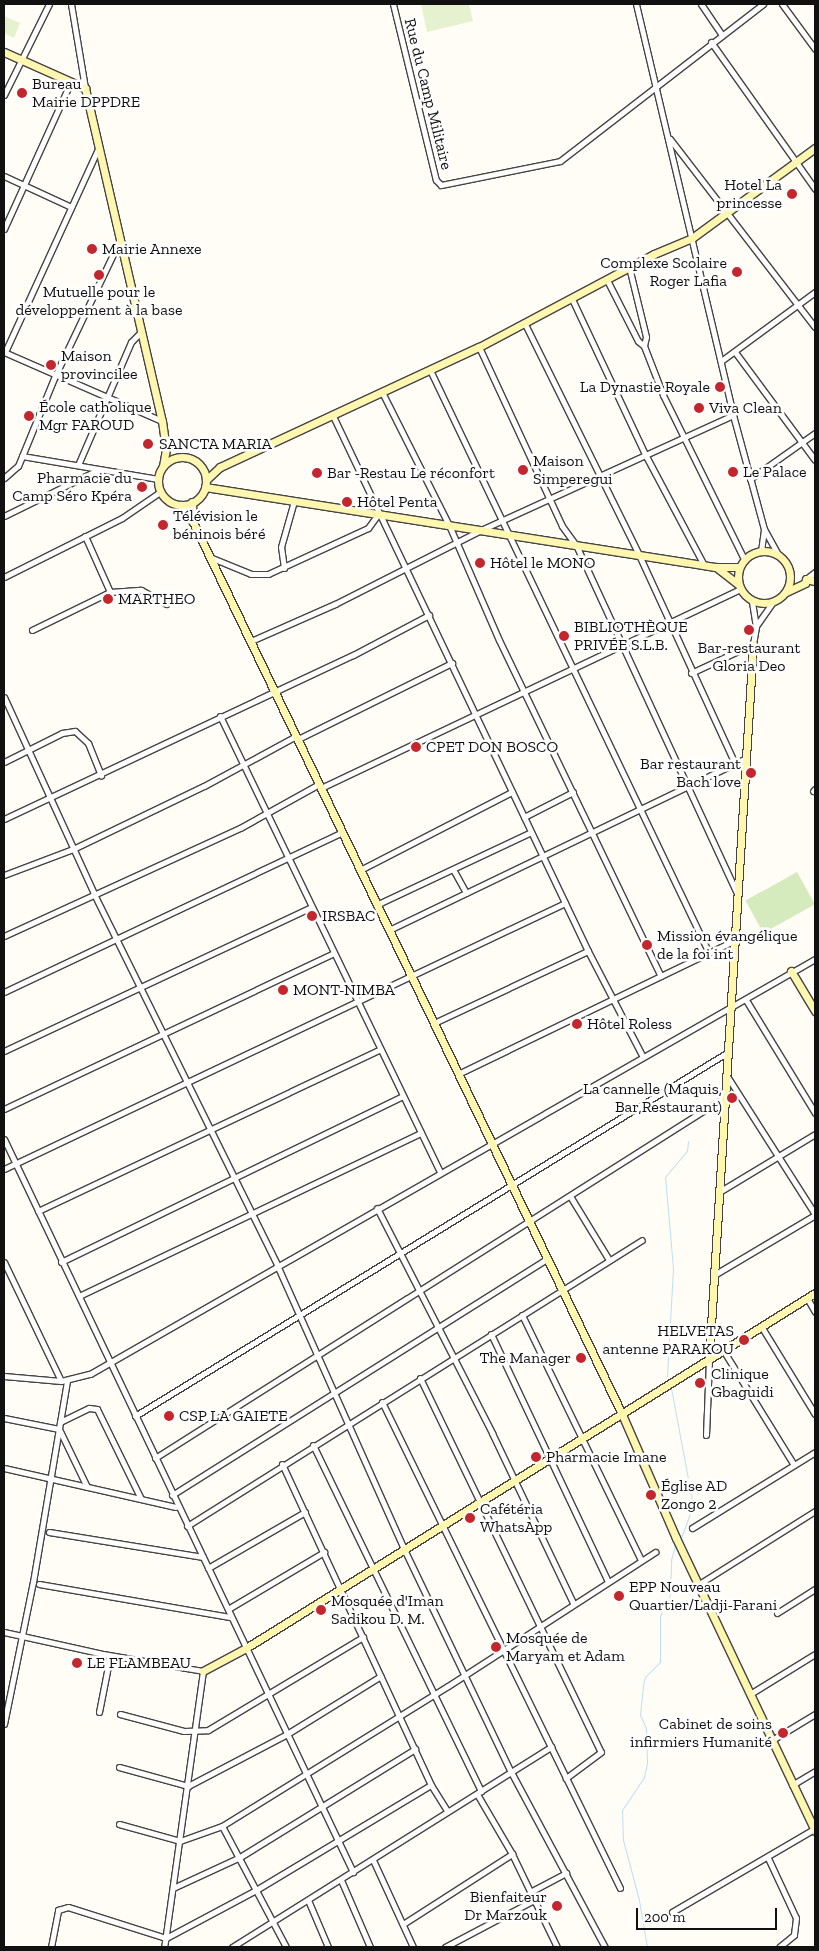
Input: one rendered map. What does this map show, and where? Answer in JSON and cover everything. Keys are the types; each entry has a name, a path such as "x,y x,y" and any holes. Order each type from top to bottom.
{"street":[{"path":"4,95 49,4"},
{"path":"71,4 85,88 98,149 162,421 166,449 158,479 160,492 169,501 180,505 193,522 212,558 376,905 621,1412 677,1541 700,1584 792,1785 815,1830 672,1912"},
{"name":"Rue du Camp Militaire","path":"393,4 436,180 441,185 552,164 655,85"},
{"path":"636,4 733,415 764,529 790,576 805,581 815,581"},
{"path":"701,4 722,35"},
{"path":"655,85 762,4"},
{"path":"782,4 815,50"},
{"path":"711,42 815,189"},
{"path":"4,52 85,88"},
{"path":"4,229 70,81"},
{"path":"668,136 729,212 815,327"},
{"path":"193,522 192,502 220,467 479,347 572,299 629,266 692,238 815,148"},
{"path":"98,149 4,352 55,376 109,397 162,421"},
{"path":"4,176 72,207"},
{"path":"4,478 11,469 18,466 55,376 119,242"},
{"path":"629,266 646,337 644,346"},
{"path":"607,280 638,341 644,346 682,439 744,559"},
{"path":"721,361 815,292"},
{"path":"572,299 646,456 704,565"},
{"path":"525,324 598,477 639,555 691,673 735,764"},
{"path":"78,465 109,397 131,342 141,332"},
{"path":"479,347 550,500 576,545 686,787 738,895"},
{"path":"735,352 815,460"},
{"path":"430,370 502,523 511,535 639,810 709,953"},
{"path":"382,392 449,525 455,545 523,691 661,976"},
{"path":"251,641 455,545 481,530 502,523 733,415"},
{"path":"333,416 588,951 643,1057"},
{"path":"750,479 815,433"},
{"path":"166,449 177,458"},
{"path":"22,456 158,479"},
{"path":"163,466 177,458 190,459 201,466 220,467"},
{"path":"201,466 205,484"},
{"path":"4,468 11,469"},
{"path":"4,516 98,470"},
{"path":"205,484 294,501 715,567 739,567"},
{"path":"4,578 85,536 160,492"},
{"path":"284,568 282,547 294,501"},
{"path":"180,505 192,502"},
{"path":"212,558 258,576 284,568 368,528 379,514"},
{"path":"762,551 764,529"},
{"path":"85,536 110,592"},
{"path":"739,586 739,567 744,559 762,551 779,556"},
{"path":"706,1435 730,1008 753,644 756,626 752,601 739,586 715,567"},
{"path":"756,626 772,602 805,581 815,572"},
{"path":"786,592 790,576"},
{"path":"4,936 240,828 266,812 320,786 622,647 739,586"},
{"path":"32,630 110,592 141,590 166,604"},
{"path":"752,601 772,602"},
{"path":"4,819 101,775 274,690 353,655 429,615"},
{"path":"691,673 753,644"},
{"path":"4,876 73,848 452,663"},
{"path":"4,697 5,704 94,894 165,1033 277,1265 349,1422 404,1549 511,1772 605,1947"},
{"path":"220,716 440,1172"},
{"path":"4,762 28,752 62,733 75,731 88,743 101,775"},
{"path":"389,930 746,758"},
{"path":"360,870 512,792"},
{"path":"524,817 573,792"},
{"path":"4,992 342,832"},
{"path":"376,905 532,832"},
{"path":"454,870 466,893"},
{"path":"4,1169 565,903"},
{"path":"4,1052 311,908"},
{"path":"458,1074 735,940"},
{"path":"434,1023 588,951"},
{"path":"4,1109 334,953"},
{"path":"4,1376 67,1381 90,1374 277,1265 746,1000 791,971 815,959"},
{"path":"791,971 815,1011"},
{"path":"746,1000 815,1114"},
{"path":"38,1211 380,1049"},
{"path":"135,1416 728,1052"},
{"path":"714,1275 815,1215 726,1075"},
{"path":"62,1262 403,1096"},
{"path":"156,1458 528,1220 570,1196 725,1097"},
{"path":"79,1296 421,1133"},
{"path":"719,1192 815,1134"},
{"path":"4,1139 156,1458 176,1507 203,1557 353,1872"},
{"path":"570,1196 609,1260"},
{"path":"377,1208 420,1289 573,1603"},
{"path":"187,1526 282,1464 642,1240"},
{"path":"172,1495 547,1259"},
{"path":"4,1262 60,1381"},
{"path":"4,1632 110,1656 204,1671 246,1648 815,1292"},
{"path":"806,1298 815,1312"},
{"path":"522,1315 580,1438 641,1560"},
{"path":"761,1326 815,1414"},
{"path":"491,1334 608,1581"},
{"path":"723,1350 794,1465"},
{"path":"420,1378 538,1627 601,1752 566,1778"},
{"path":"4,1724 51,1478 67,1381"},
{"path":"382,1402 620,1888"},
{"path":"60,1422 89,1408 97,1409 141,1499"},
{"path":"4,1418 59,1429"},
{"path":"59,1429 88,1487"},
{"path":"313,1445 374,1568 479,1792 512,1854 557,1947"},
{"path":"692,1528 815,1452"},
{"path":"282,1464 431,1785 447,1811"},
{"path":"4,1468 176,1507"},
{"path":"700,1584 815,1511"},
{"path":"208,1568 305,1512"},
{"path":"50,1532 203,1557"},
{"path":"228,1609 324,1552"},
{"path":"119,1824 180,1841 222,1826 504,1651 573,1603 655,1552"},
{"path":"39,1584 231,1617"},
{"path":"777,1613 815,1589"},
{"path":"120,1714 184,1731 196,1728 208,1730 363,1637"},
{"path":"750,1694 815,1654"},
{"path":"99,1712 110,1656"},
{"path":"164,1947 204,1671"},
{"path":"119,1767 188,1786 287,1734 381,1676"},
{"path":"4,1683 11,1685"},
{"path":"772,1740 815,1714"},
{"path":"235,1946 551,1747"},
{"path":"173,1888 240,1857 415,1749"},
{"path":"792,1785 815,1771"},
{"path":"50,1947 58,1910 68,1907 166,1938 256,1890 339,1842 431,1785"},
{"path":"222,1826 286,1947"},
{"path":"403,1924 512,1854"},
{"path":"768,1858 797,1927 794,1935 779,1947"},
{"path":"373,1860 413,1947"},
{"path":"530,1892 566,1873"},
{"path":"342,1880 370,1947"},
{"path":"308,1900 328,1947"},
{"path":"445,1947 534,1900"}],"green space":[{"path":"421,4 469,4 473,21 427,32"},
{"path":"4,16 20,23 14,38 4,33"},
{"path":"797,872 815,904 763,933 745,901"}],"waterway":[{"path":"667,1376 673,1268 665,1177 687,1151 688,1141"},
{"path":"671,1388 693,1505 680,1540"},
{"path":"647,1947 639,1900 623,1840 622,1810 644,1777 647,1763 646,1728 640,1715 643,1685 645,1677 660,1662 660,1616 670,1595 671,1560 675,1545"}],"place":[{"name":"Bureau Mairie DPPDRE","path":"22,93"},
{"name":"Hotel La princesse","path":"792,194"},
{"name":"Mairie Annexe","path":"92,249"},
{"name":"Complexe Scolaire Roger Lafia","path":"737,272"},
{"name":"Mutuelle pour le développement à la base","path":"99,275"},
{"name":"Maison provincilee","path":"51,365"},
{"name":"La Dynastie Royale","path":"720,387"},
{"name":"Viva Clean","path":"699,408"},
{"name":"École catholique Mgr FAROUD","path":"29,416"},
{"name":"SANCTA MARIA","path":"148,444"},
{"name":"Maison Simperegui","path":"523,470"},
{"name":"Le Palace","path":"733,472"},
{"name":"Bar -Restau Le réconfort","path":"317,473"},
{"name":"Pharmacie du Camp Séro Kpéra","path":"142,487"},
{"name":"Hôtel Penta","path":"347,502"},
{"name":"Télévision le béninois béré","path":"163,525"},
{"name":"Hôtel le MONO","path":"480,563"},
{"name":"MARTHEO","path":"108,599"},
{"name":"Bar-restaurant Gloria Deo","path":"749,630"},
{"name":"BIBLIOTHÈQUE PRIVÉE S.L.B.","path":"564,636"},
{"name":"CPET DON BOSCO","path":"416,747"},
{"name":"Bar restaurant Bach love","path":"751,773"},
{"name":"IRSBAC","path":"312,916"},
{"name":"Mission évangélique de la foi int","path":"647,945"},
{"name":"MONT-NIMBA","path":"283,990"},
{"name":"Hôtel Roless","path":"577,1024"},
{"name":"La cannelle (Maquis, Bar,Restaurant)","path":"732,1098"},
{"name":"HELVETAS antenne PARAKOU","path":"744,1340"},
{"name":"The Manager","path":"581,1358"},
{"name":"Clinique Gbaguidi","path":"700,1383"},
{"name":"CSP LA GAIETE","path":"169,1416"},
{"name":"Pharmacie Imane","path":"536,1457"},
{"name":"Église AD Zongo 2","path":"651,1495"},
{"name":"Cafétéria WhatsApp","path":"470,1518"},
{"name":"EPP Nouveau Quartier/Ladji-Farani","path":"619,1596"},
{"name":"Mosquée d'Iman Sadikou D. M.","path":"321,1610"},
{"name":"Mosquée de Maryam et Adam","path":"496,1647"},
{"name":"LE FLAMBEAU","path":"77,1663"},
{"name":"Cabinet de soins infirmiers Humanité","path":"783,1733"},
{"name":"Bienfaiteur Dr Marzouk","path":"557,1906"}]}
